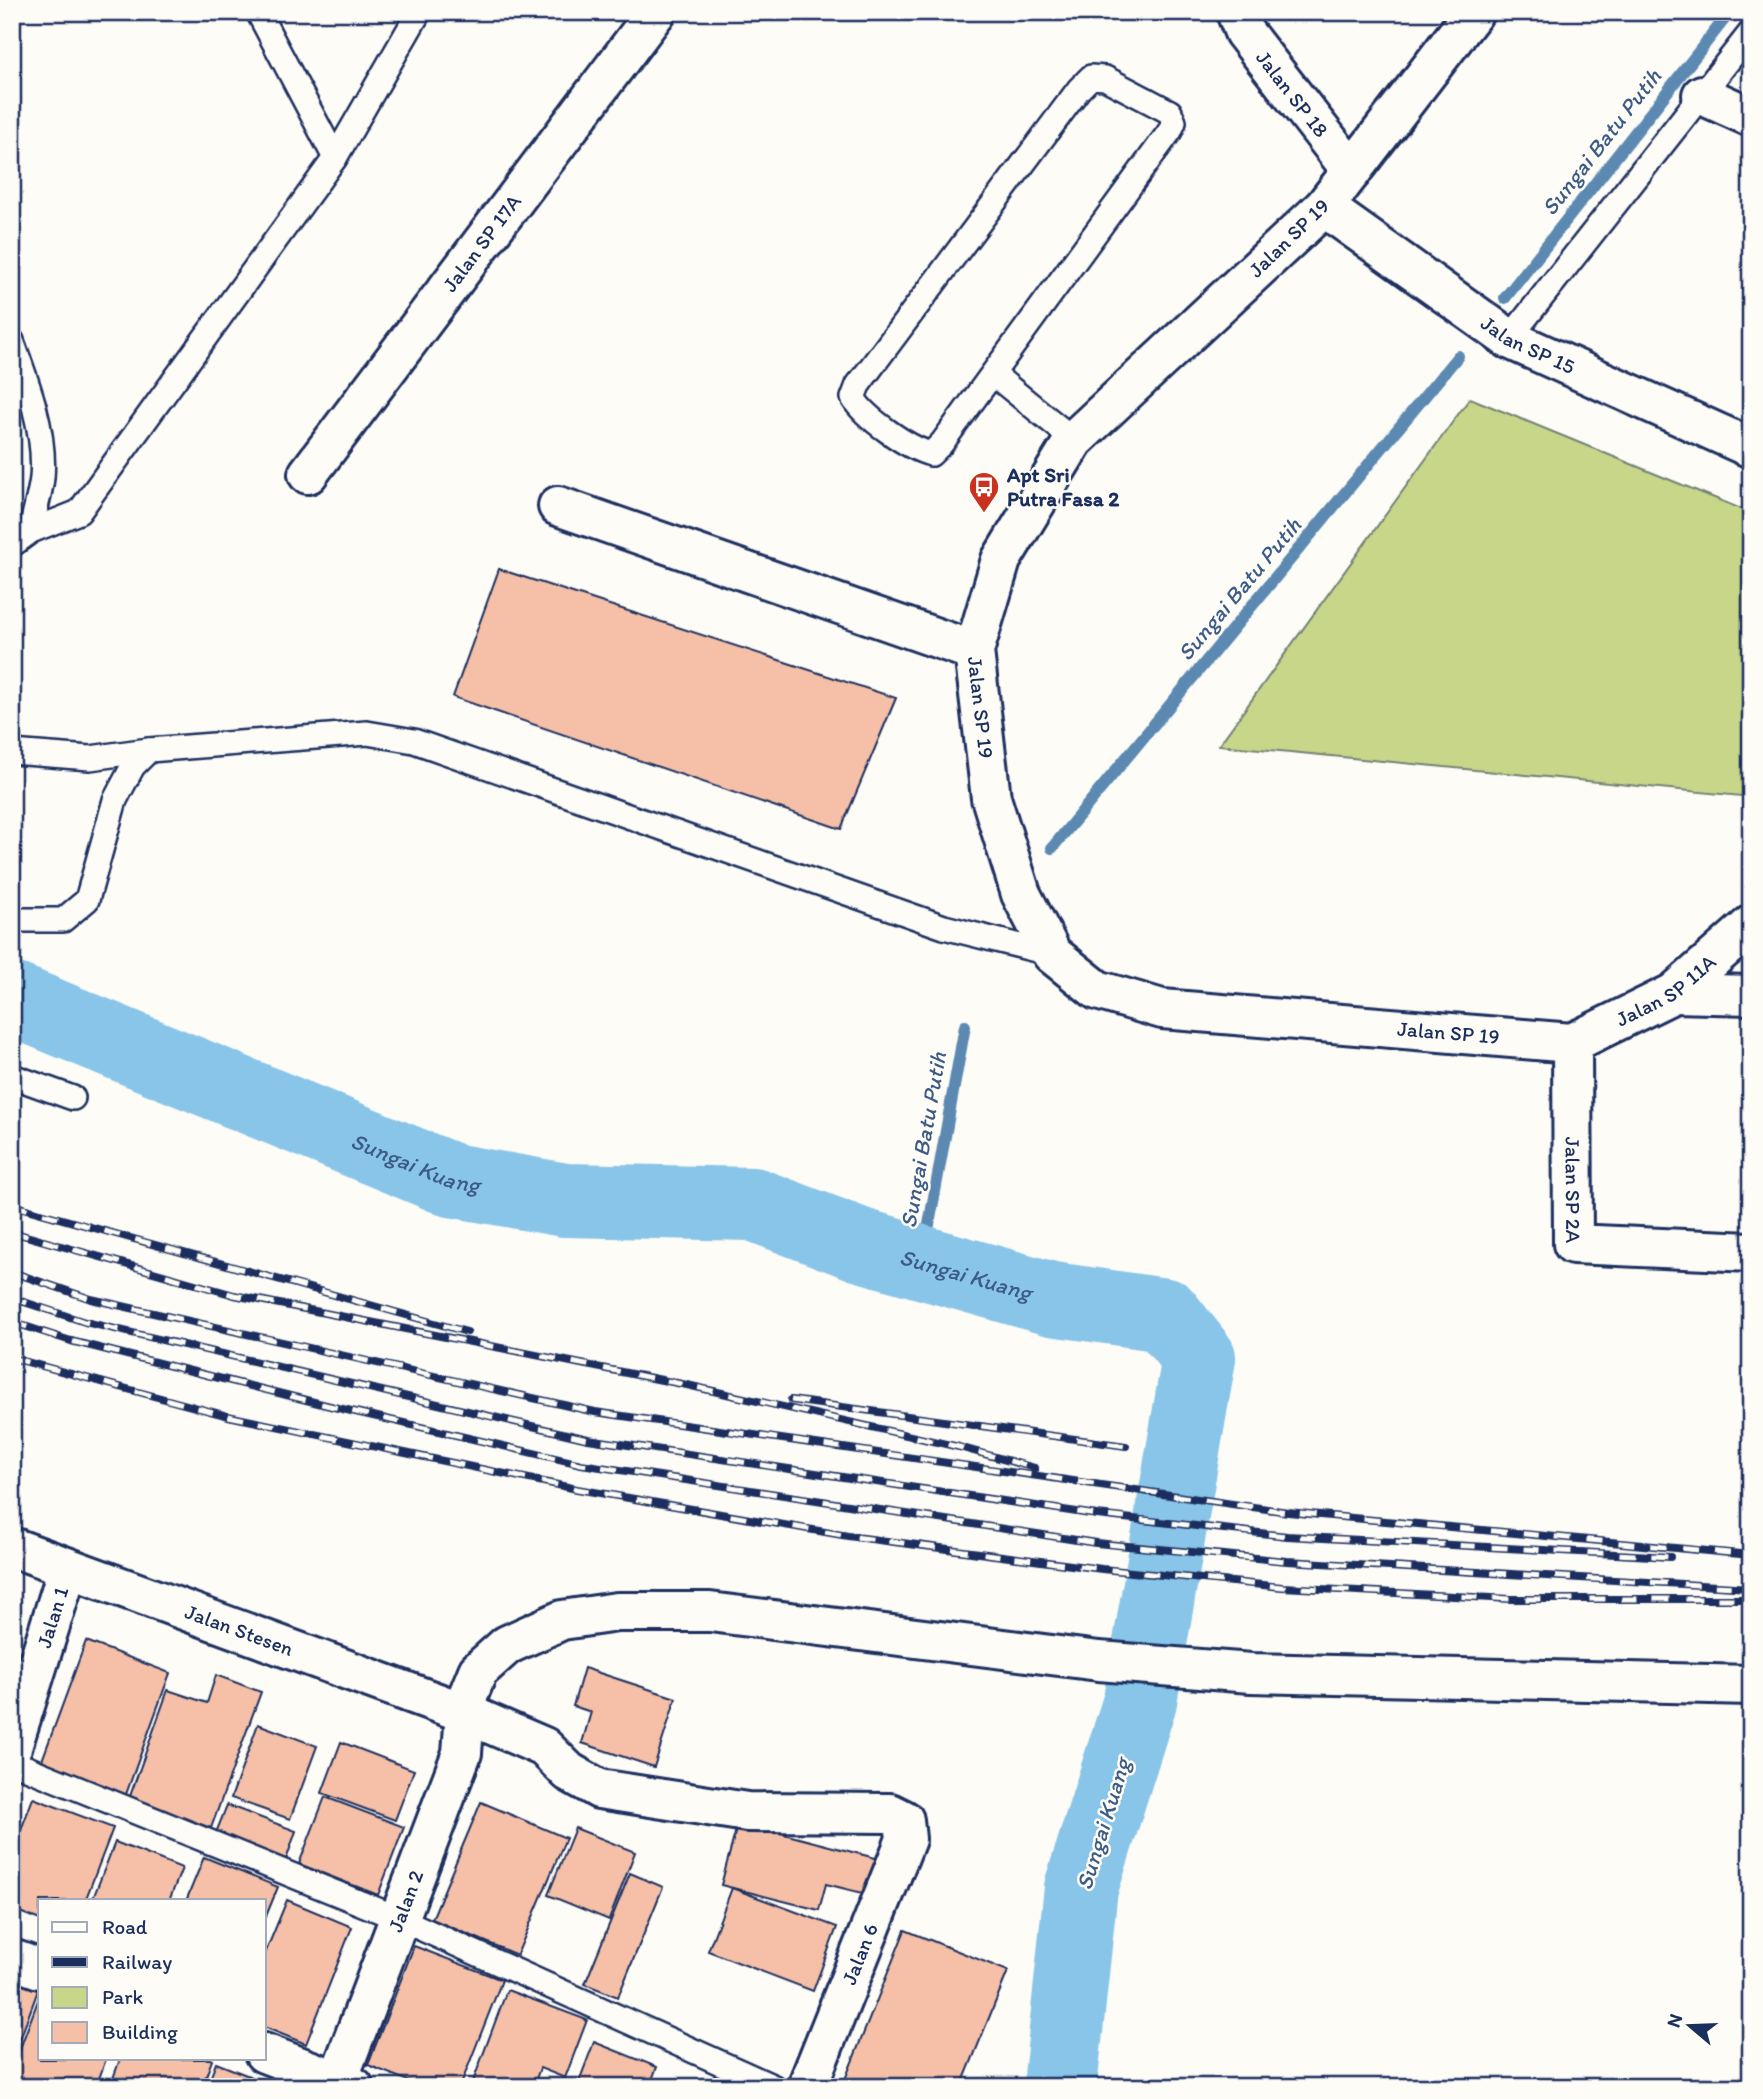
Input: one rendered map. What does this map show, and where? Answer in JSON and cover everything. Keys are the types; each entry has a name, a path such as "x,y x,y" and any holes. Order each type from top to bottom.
{"street":[{"name":"Jalan SP 17A","path":"308,474 656,12"},
{"name":"Jalan SP 18","path":"1236,12 1244,32 1352,171"},
{"name":"Jalan SP 19","path":"1474,12 1324,207 1074,440 1001,560 974,651 991,798 1021,894 1052,954 1097,990 1162,1009 1572,1044"},
{"path":"1702,95 1751,117"},
{"name":"Jalan SP 15","path":"1324,207 1509,339 1751,448"},
{"path":"558,506 974,651"},
{"name":"Jalan SP 11A","path":"1572,1044 1674,993 1751,925"},
{"path":"1674,993 1751,995"},
{"name":"Jalan SP 2A","path":"1572,1044 1573,1244 1751,1252"},
{"name":"Jalan Stesen","path":"12,1547 464,1713 544,1747 569,1772 599,1789 747,1812 890,1813 904,1820"},
{"name":"Jalan 1","path":"12,1747 68,1568"},
{"name":"Jalan 2","path":"342,2084 461,1753 464,1713 478,1671 507,1645 562,1620 617,1612 710,1612 1099,1661 1251,1673 1751,1685"},
{"name":"Jalan 6","path":"807,2087 906,1839 904,1820"},
{"path":"12,1959 38,1968"},
{"path":"266,2054 342,2084"}],"lane":[{"path":"258,12 335,159"},
{"path":"12,545 31,531 79,512 335,159 419,12"},
{"path":"1509,339 1751,32"},
{"path":"1091,77 1105,79 1170,112 1174,122 1170,131 993,374 931,454 918,451 860,410 853,398 858,385 1079,89 1091,77"},
{"path":"12,341 32,394 40,446 42,477 31,531"},
{"path":"993,374 1074,440"},
{"path":"12,752 90,758 149,750 367,733 414,741 944,927 1052,954"},
{"path":"12,917 20,920 63,920 87,900 116,800 133,766 149,750"},
{"path":"12,1076 73,1098"},
{"path":"12,1762 400,1919 774,2087"}],"green space":[{"path":"1470,398 1751,513 1751,797 1219,745"}],"building":[{"path":"499,569 896,698 841,829 453,697"},
{"path":"86,1641 170,1673 125,1797 40,1766"},
{"path":"584,1668 676,1698 654,1767 582,1743 591,1712 573,1706"},
{"path":"216,1675 261,1692 211,1828 129,1799 168,1690 207,1703"},
{"path":"258,1724 317,1746 290,1819 231,1798"},
{"path":"341,1742 414,1770 395,1820 322,1793"},
{"path":"325,1797 404,1827 378,1895 299,1864"},
{"path":"33,1798 113,1828 86,1899 38,1899 38,1919 12,1909 12,1854"},
{"path":"481,1802 566,1838 517,1955 432,1919"},
{"path":"227,1805 296,1831 286,1860 216,1833"},
{"path":"738,1822 879,1859 870,1895 826,1884 819,1910 721,1885"},
{"path":"575,1828 635,1852 609,1920 548,1895"},
{"path":"115,1842 182,1868 170,1899 93,1899"},
{"path":"204,1857 278,1887 266,1916 266,1899 187,1899"},
{"path":"630,1873 663,1887 618,1997 585,1984"},
{"path":"732,1888 837,1927 813,1991 708,1951"},
{"path":"287,1900 352,1927 306,2044 266,2028 266,1951"},
{"path":"905,1930 1008,1971 961,2087 842,2087"},
{"path":"414,1946 502,1980 460,2087 423,2087 368,2065"},
{"path":"12,1981 38,1990 12,2061"},
{"path":"507,1990 587,2020 565,2078 540,2068 533,2087 471,2087"},
{"path":"38,2000 38,2060 106,2060 96,2087 12,2087 12,2070"},
{"path":"594,2042 657,2067 649,2087 577,2087"},
{"path":"120,2060 212,2060 202,2087 110,2087"},
{"path":"216,2063 277,2087 207,2087"}],"waterway":[{"name":"Sungai Batu Putih","path":"1505,298 1730,12"},
{"name":"Sungai Batu Putih","path":"1052,848 1458,356"},
{"name":"Sungai Kuang","path":"12,999 451,1180 565,1200 753,1204 861,1245 1052,1299 1165,1315 1199,1358 1140,1701 1081,1888 1060,2087"},
{"name":"Sungai Batu Putih","path":"922,1263 965,1026"}],"railway":[{"path":"12,1205 467,1332"},
{"path":"12,1232 234,1295 687,1385 959,1447 1035,1468"},
{"path":"12,1272 91,1299 595,1412 1288,1512 1751,1555"},
{"path":"12,1298 85,1322 588,1439 1097,1515 1287,1536 1670,1557"},
{"path":"12,1322 71,1341 334,1407 581,1464 1096,1543 1287,1561 1751,1588"},
{"path":"12,1358 228,1416 577,1489 848,1536 1102,1569 1282,1587 1511,1599 1751,1599"},
{"path":"791,1400 1126,1446"}],"place":[{"name":"Apt Sri Putra Fasa 2","path":"984,514"}]}
